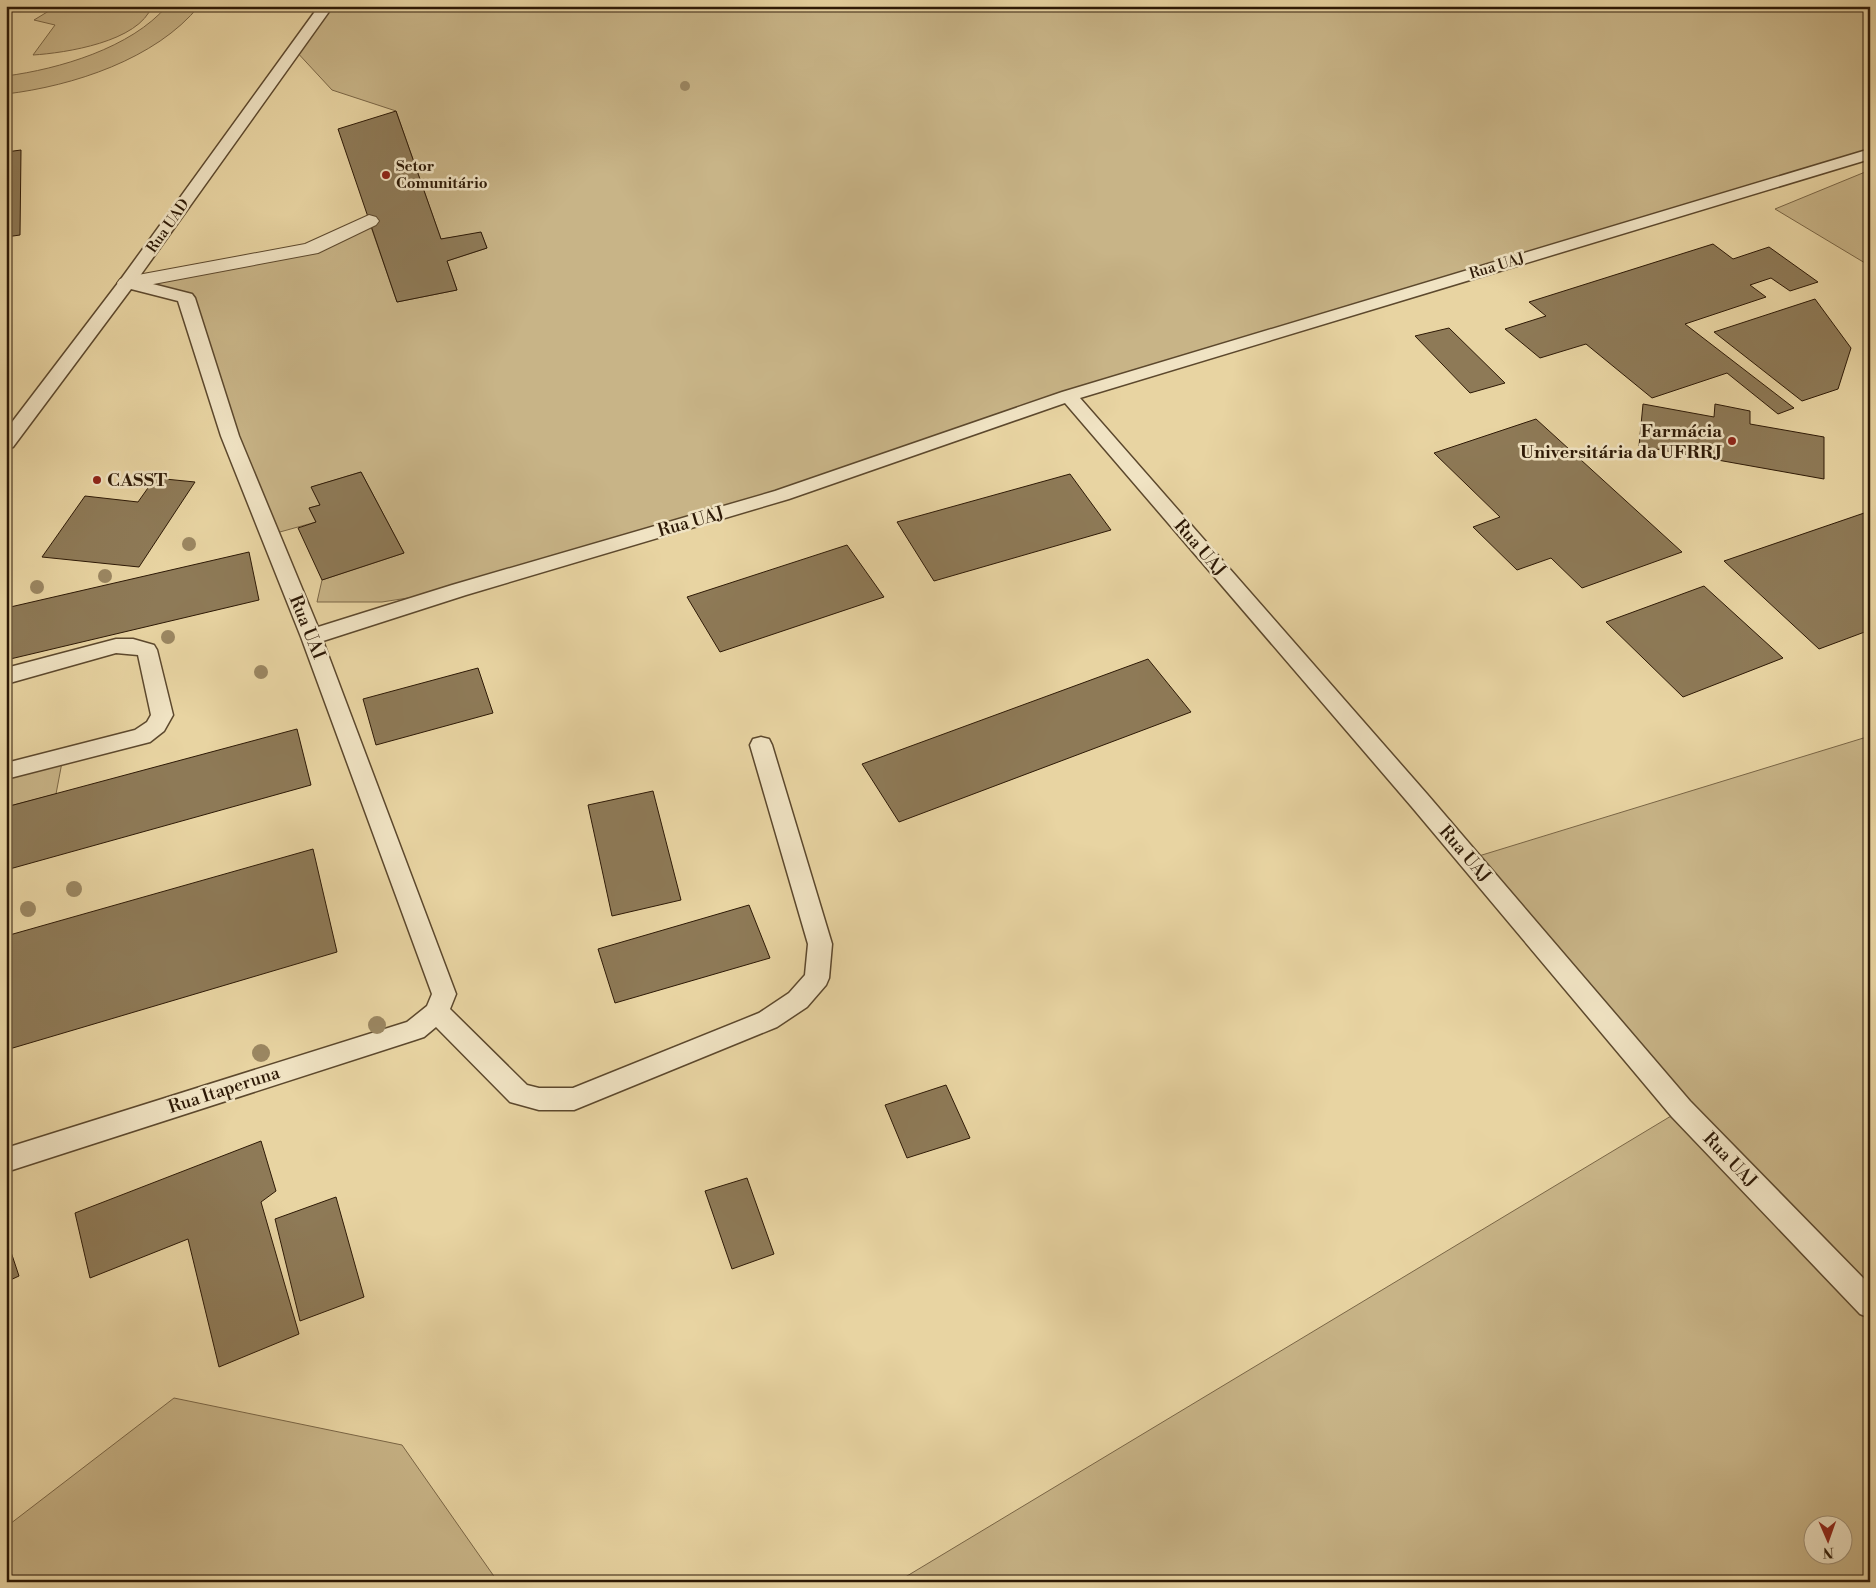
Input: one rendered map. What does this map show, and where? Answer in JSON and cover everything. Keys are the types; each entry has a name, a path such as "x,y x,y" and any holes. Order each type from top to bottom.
{"street":[{"path":"127,283 311,249 369,220"}],"lane":[{"name":"Rua UAD","path":"6,443 127,283 326,6"},
{"name":"Rua UAJ","path":"311,637 458,590 782,495 1068,396 1870,154"},
{"name":"Rua UAI","path":"127,283 186,298 230,436 311,637 444,994 437,1012"},
{"name":"Rua UAJ","path":"1068,396 1419,800 1681,1109 1870,1305"},
{"path":"6,676 116,646 133,646 147,650 162,715 159,723 142,736 6,771"},
{"path":"437,1012 519,1094 539,1099 574,1099 768,1020 798,1000 817,978 820,944 761,745"},
{"name":"Rua Itaperuna","path":"6,1160 415,1030 437,1012"}],"shaded area":[{"path":"57,6 152,6 144,18 132,29 117,37 63,52 33,55 55,25 34,20"},
{"path":"167,6 199,6 181,25 160,41 137,55 111,67 85,77 58,84 6,94 6,76 71,62 114,45 152,21"},
{"path":"326,6 1870,6 1870,154 1068,396 782,495 459,590 382,602 317,602 322,580 404,553 361,472 312,487 320,505 309,508 316,522 269,535 186,298 127,283 311,249 369,221 397,302 457,290 447,261 487,248 481,233 441,239 396,111 332,90 294,49"},
{"path":"1870,170 1870,266 1775,209"},
{"path":"1870,736 1870,1582 897,1582 1681,1110 1469,859"},
{"path":"63,757 56,794 6,807 6,771"},
{"path":"174,1398 402,1445 498,1582 6,1582 6,1527"}],"building":[{"name":"Setor Comunitário","path":"396,111 441,239 481,232 487,248 447,261 457,290 397,302 338,129"},
{"path":"21,150 20,235 6,237 6,152"},
{"path":"1713,244 1733,259 1769,247 1818,282 1790,291 1771,278 1750,285 1766,297 1685,324 1794,408 1778,414 1727,373 1652,398 1586,344 1540,358 1505,329 1546,316 1529,302"},
{"path":"1815,299 1851,348 1838,389 1802,401 1714,332"},
{"path":"1449,328 1505,383 1470,393 1415,336"},
{"name":"Farmácia Universitária da UFRRJ","path":"1643,404 1714,417 1715,404 1750,411 1750,424 1824,437 1824,479 1639,446"},
{"path":"1536,419 1682,552 1582,588 1551,558 1517,570 1473,527 1500,517 1434,453"},
{"path":"361,472 404,553 322,580 298,528 316,522 309,508 320,505 311,487"},
{"path":"1070,474 1111,530 934,581 897,522"},
{"path":"155,478 195,482 139,567 42,557 85,496 138,502"},
{"path":"1870,511 1870,630 1819,649 1724,561"},
{"path":"847,545 884,597 720,652 687,597"},
{"path":"249,552 259,600 6,660 6,608"},
{"path":"1704,586 1783,658 1683,697 1606,622"},
{"path":"1148,659 1191,712 899,822 862,764"},
{"path":"478,668 493,713 376,745 363,699"},
{"path":"297,729 311,785 6,870 6,807"},
{"path":"653,791 681,900 612,916 588,805"},
{"path":"313,849 337,952 6,1050 6,936"},
{"path":"749,905 770,958 615,1003 598,949"},
{"path":"946,1085 970,1138 907,1158 885,1105"},
{"path":"261,1141 276,1191 261,1202 299,1334 219,1367 188,1239 90,1278 75,1213"},
{"path":"747,1178 774,1254 732,1269 705,1191"},
{"path":"336,1197 364,1297 300,1321 275,1219"},
{"path":"6,1237 19,1276 6,1282"}],"place":[{"name":"Setor Comunitário","path":"386,175"},
{"name":"Farmácia Universitária da UFRRJ","path":"1732,441"},
{"name":"CASST","path":"97,480"}]}
